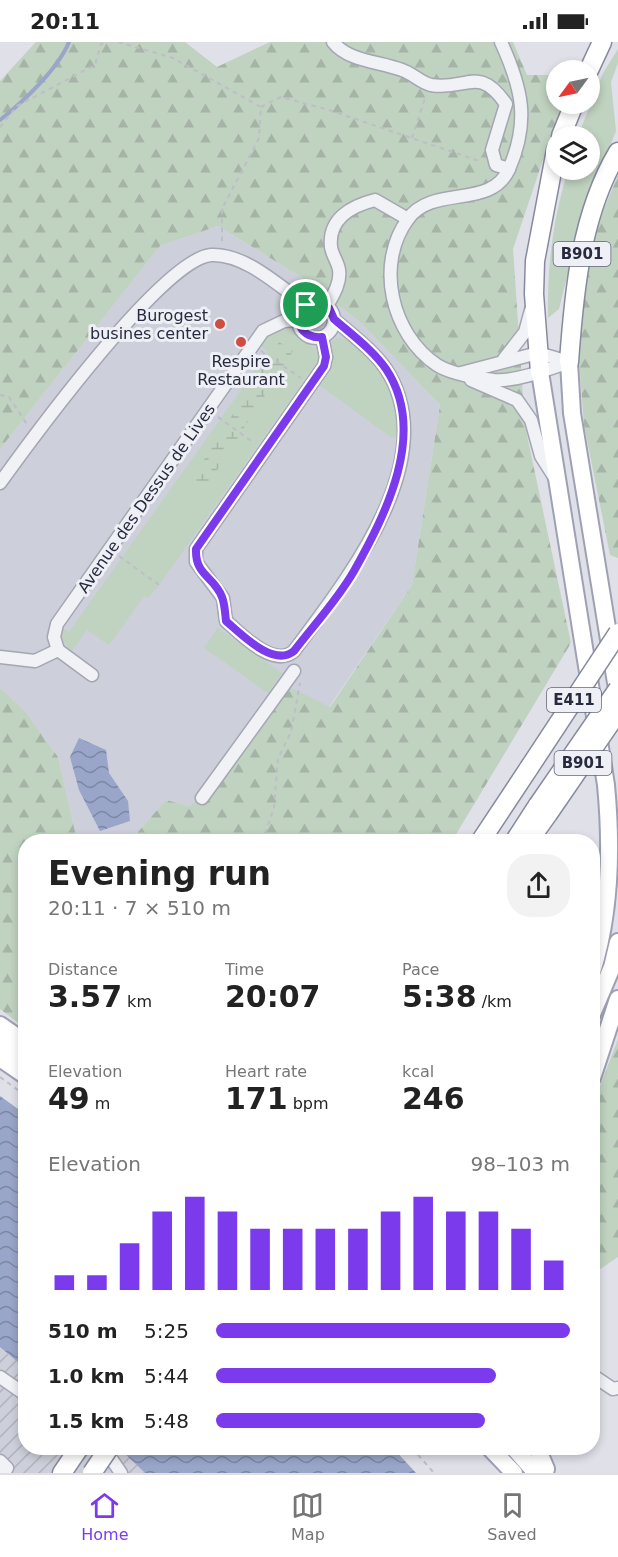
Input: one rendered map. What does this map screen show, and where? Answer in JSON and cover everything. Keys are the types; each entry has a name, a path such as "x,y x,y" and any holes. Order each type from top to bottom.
{"highway":[{"path":"594,60 602,42"},
{"path":"596,60 609,42"},
{"name":"B901","path":"569,362 573,304 583,248 595,203 618,152"},
{"name":"B901","path":"540,372 534,294 539,230 550,180"},
{"name":"E411","path":"485,834 618,633"},
{"name":"E411","path":"521,834 543,810 618,689"},
{"name":"B901","path":"532,834 543,810 618,712"},
{"path":"62,1473 74,1455"},
{"path":"92,1473 104,1455"}],"main road":[{"name":"B901","path":"569,362 572,413 618,695"},
{"name":"B901","path":"540,372 606,785 611,831 607,901 600,948"},
{"name":"B901","path":"600,914 607,901"},
{"path":"600,995 612,967 618,942"},
{"path":"600,1054 618,999"},
{"path":"0,1025 18,1037"},
{"path":"0,1041 18,1053"},
{"path":"0,1058 18,1070"},
{"path":"497,1455 514,1473"},
{"path":"523,1455 544,1472"},
{"path":"533,1455 544,1472"},
{"path":"539,1455 544,1472"}],"street":[{"path":"333,42 351,56 403,70 429,84 477,81 496,89 506,104 492,150 496,165 509,169"},
{"path":"501,42 522,99 521,135 509,169 503,179 483,192 431,201 408,219 392,257 393,303 417,347 438,366 496,380 540,372 569,362"},
{"path":"327,306 337,286 339,271 331,248 333,229 339,217 356,205 375,200 408,219"},
{"path":"0,483 34,436 164,284 192,261 209,255 241,261 306,305"},
{"path":"502,361 512,352 525,332 534,294"},
{"path":"322,337 326,357 324,366 196,549 196,562 223,598 226,621 266,651 283,657 294,651 353,572 387,503 402,458 404,424 398,398 386,370 334,319 327,306 318,302 306,305 298,320 300,327 308,336 322,337 330,330 334,319"},
{"name":"Avenue des Dessus de Lives","path":"58,650 54,637 57,624 263,331 284,321 298,320"},
{"path":"460,373 538,353 569,362"},
{"path":"460,373 479,385 499,390 518,400 531,420 541,456 556,481"},
{"path":"0,657 35,661 58,650 92,675"},
{"path":"202,798 298,674"},
{"path":"0,1377 18,1389"},
{"path":"600,1380 613,1389 618,1388"},
{"path":"108,1455 121,1473"}],"path":[{"path":"0,127 17,106 95,65 101,44 106,42"},
{"path":"118,42 173,58 261,107"},
{"path":"412,138 429,84"},
{"path":"261,107 281,97 329,110 471,160 496,165"},
{"path":"222,256 222,209 259,138 261,107"},
{"path":"268,356 311,385"},
{"path":"0,395 9,397 34,436"},
{"path":"227,423 265,451"},
{"path":"109,549 159,585"},
{"path":"265,834 274,808 278,758 291,732 298,674"},
{"path":"0,1077 18,1090"},
{"path":"418,1455 434,1473"}],"shaded area":[{"path":"218,226 301,277 360,322 440,405 412,585 329,707 290,688 190,806 166,800 136,834 76,834 58,757 25,711 0,688 0,449 160,246"},
{"path":"0,1347 18,1362 18,1455 126,1455 145,1473 0,1473"}],"green space":[{"path":"36,42 185,42 217,67 270,42 513,42 527,75 546,75 546,114 562,114 557,126 546,126 546,151 513,249 525,426 571,643 456,834 136,834 166,800 190,806 291,688 330,707 412,585 440,405 360,322 301,277 218,226 160,246 0,449 0,81"},
{"path":"618,49 618,63 611,82 616,131 600,172 600,126 582,126 587,114 600,114 600,81"},
{"path":"618,175 618,558 610,555 584,425 577,334 595,230"},
{"path":"565,180 597,180 581,220 559,309 548,318 552,243"},
{"path":"280,328 291,330 318,353 317,367 314,366 159,585 148,598 144,596 109,645 87,630 71,652 62,639 63,628 69,632 268,352 261,346 270,333"},
{"path":"341,337 365,354 386,380 398,414 396,436 392,438 318,384 331,364 330,342"},
{"path":"279,342 293,351 205,489 191,480"},
{"path":"218,628 282,673 268,693 204,648"},
{"path":"0,688 25,711 58,757 76,834 18,834 18,1023 0,1009"},
{"path":"618,1039 618,1257 600,1269 600,1087"}],"water":[{"path":"79,738 106,750 109,773 128,801 130,821 100,831 79,790 70,757"},
{"path":"0,1096 18,1109 18,1362 0,1347"},
{"path":"126,1455 399,1455 416,1473 145,1473"}],"waterway":[{"path":"0,120 29,95 48,74 69,42"}],"place":[{"name":"Burogest busines center","path":"220,324"},
{"name":"Respire Restaurant","path":"241,342"}],"route":[{"path":"318,302 327,306 334,319 386,370 398,398 404,424 402,458 387,503 353,572 294,651 289,656 283,657 266,651 226,621 223,598 219,590 200,571 196,562 196,549 324,366 326,357 322,337 308,336 303,332 298,321 306,305 318,302"}]}
